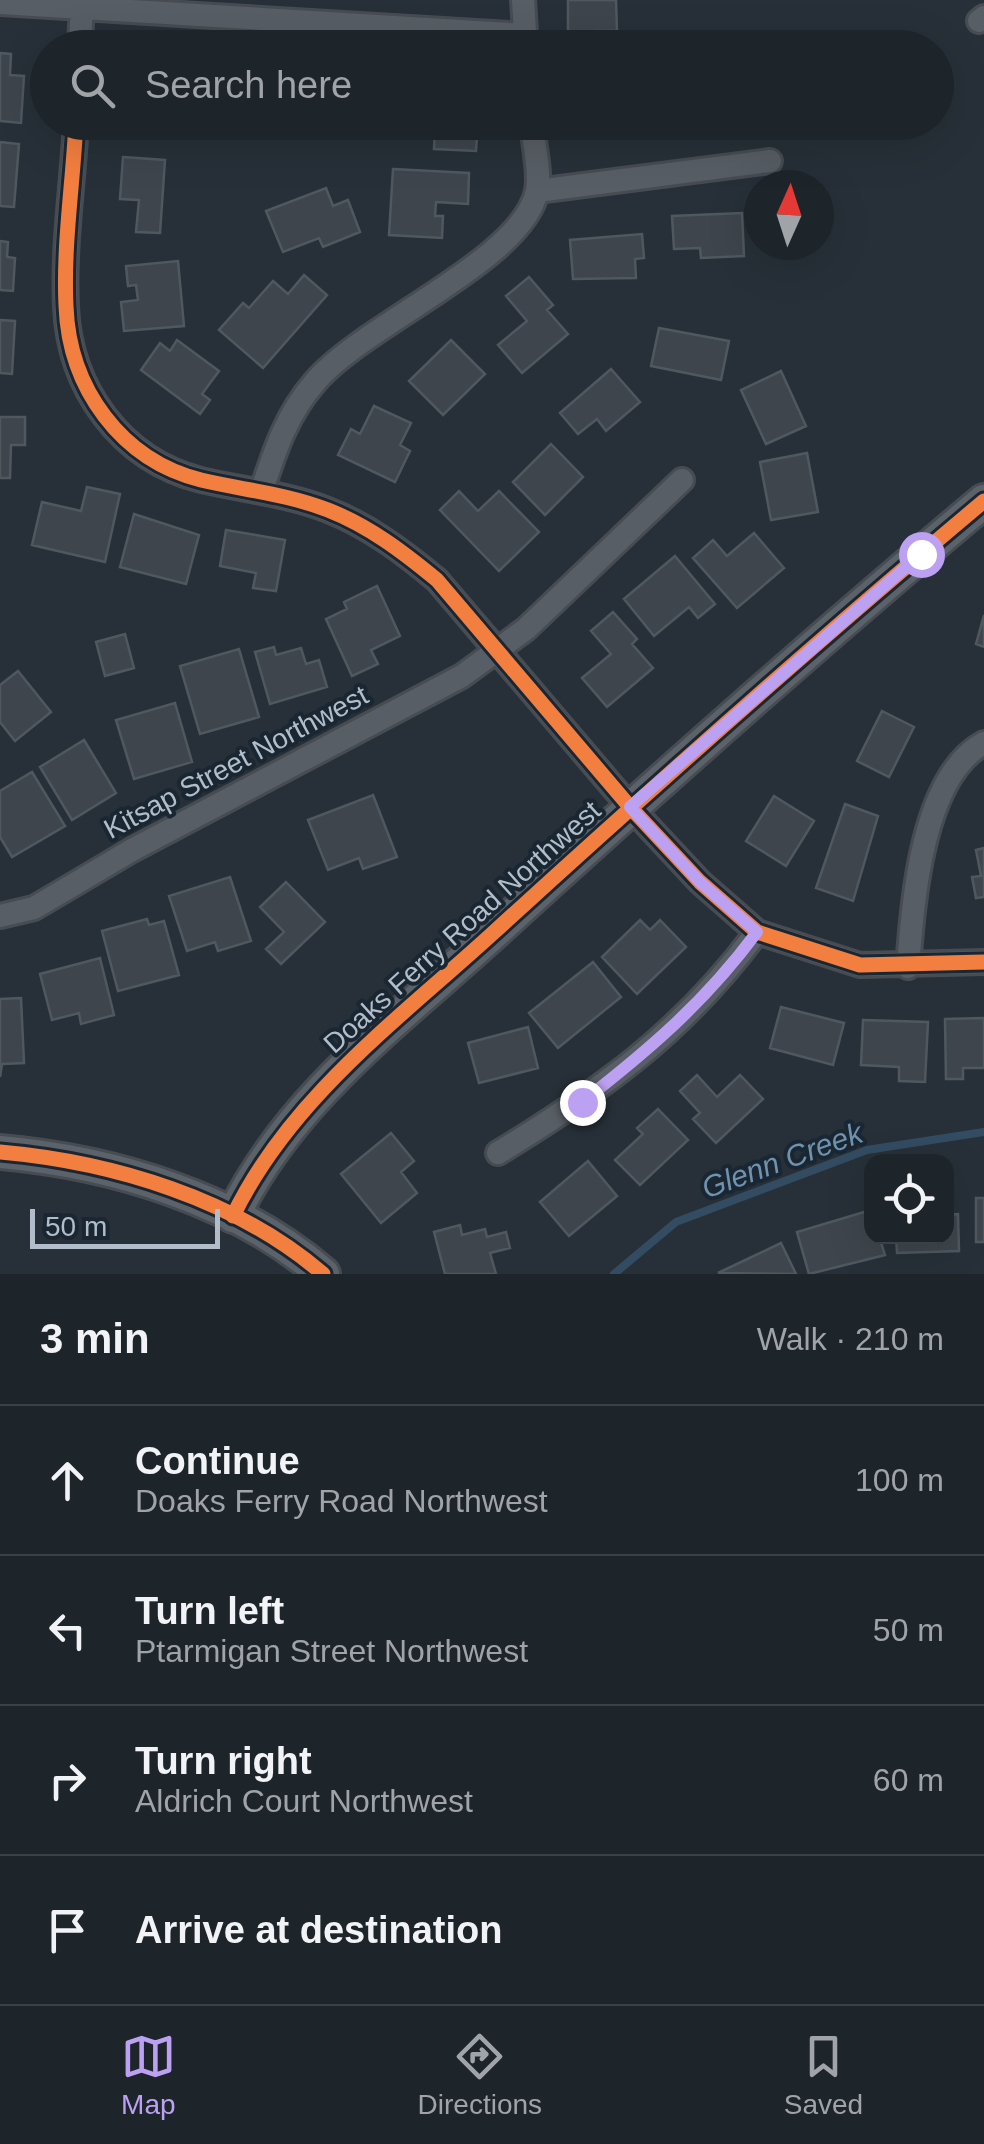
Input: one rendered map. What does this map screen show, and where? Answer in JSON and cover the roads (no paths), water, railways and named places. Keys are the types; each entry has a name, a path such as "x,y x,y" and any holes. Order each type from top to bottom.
{"main road":[{"name":"Doaks Ferry Road Northwest","path":"233,1216 262,1164 316,1095 630,807 984,502"},
{"path":"0,1152 54,1157 121,1172 276,1237 323,1274"}],"street":[{"path":"523,0 525,30"},
{"path":"0,3 82,4 386,30"},
{"path":"81,30 82,4"},
{"path":"75,140 66,306 73,354 91,398 111,427 149,458 198,479 262,490 326,509 399,549 437,580 630,807 700,882 757,932 860,965 908,967 984,962"},
{"path":"262,490 291,414 316,380 352,346 494,251 517,227 537,191 533,140"},
{"path":"537,191 770,161"},
{"name":"Kitsap Street Northwest","path":"0,916 34,908 132,850 462,676 497,652 682,480"},
{"path":"908,967 914,890 929,827 952,774 984,743"},
{"path":"498,1153 582,1102 653,1047 716,988 757,932"}],"waterway":[{"name":"Glenn Creek","path":"614,1274 676,1222 867,1150 984,1132"}]}
